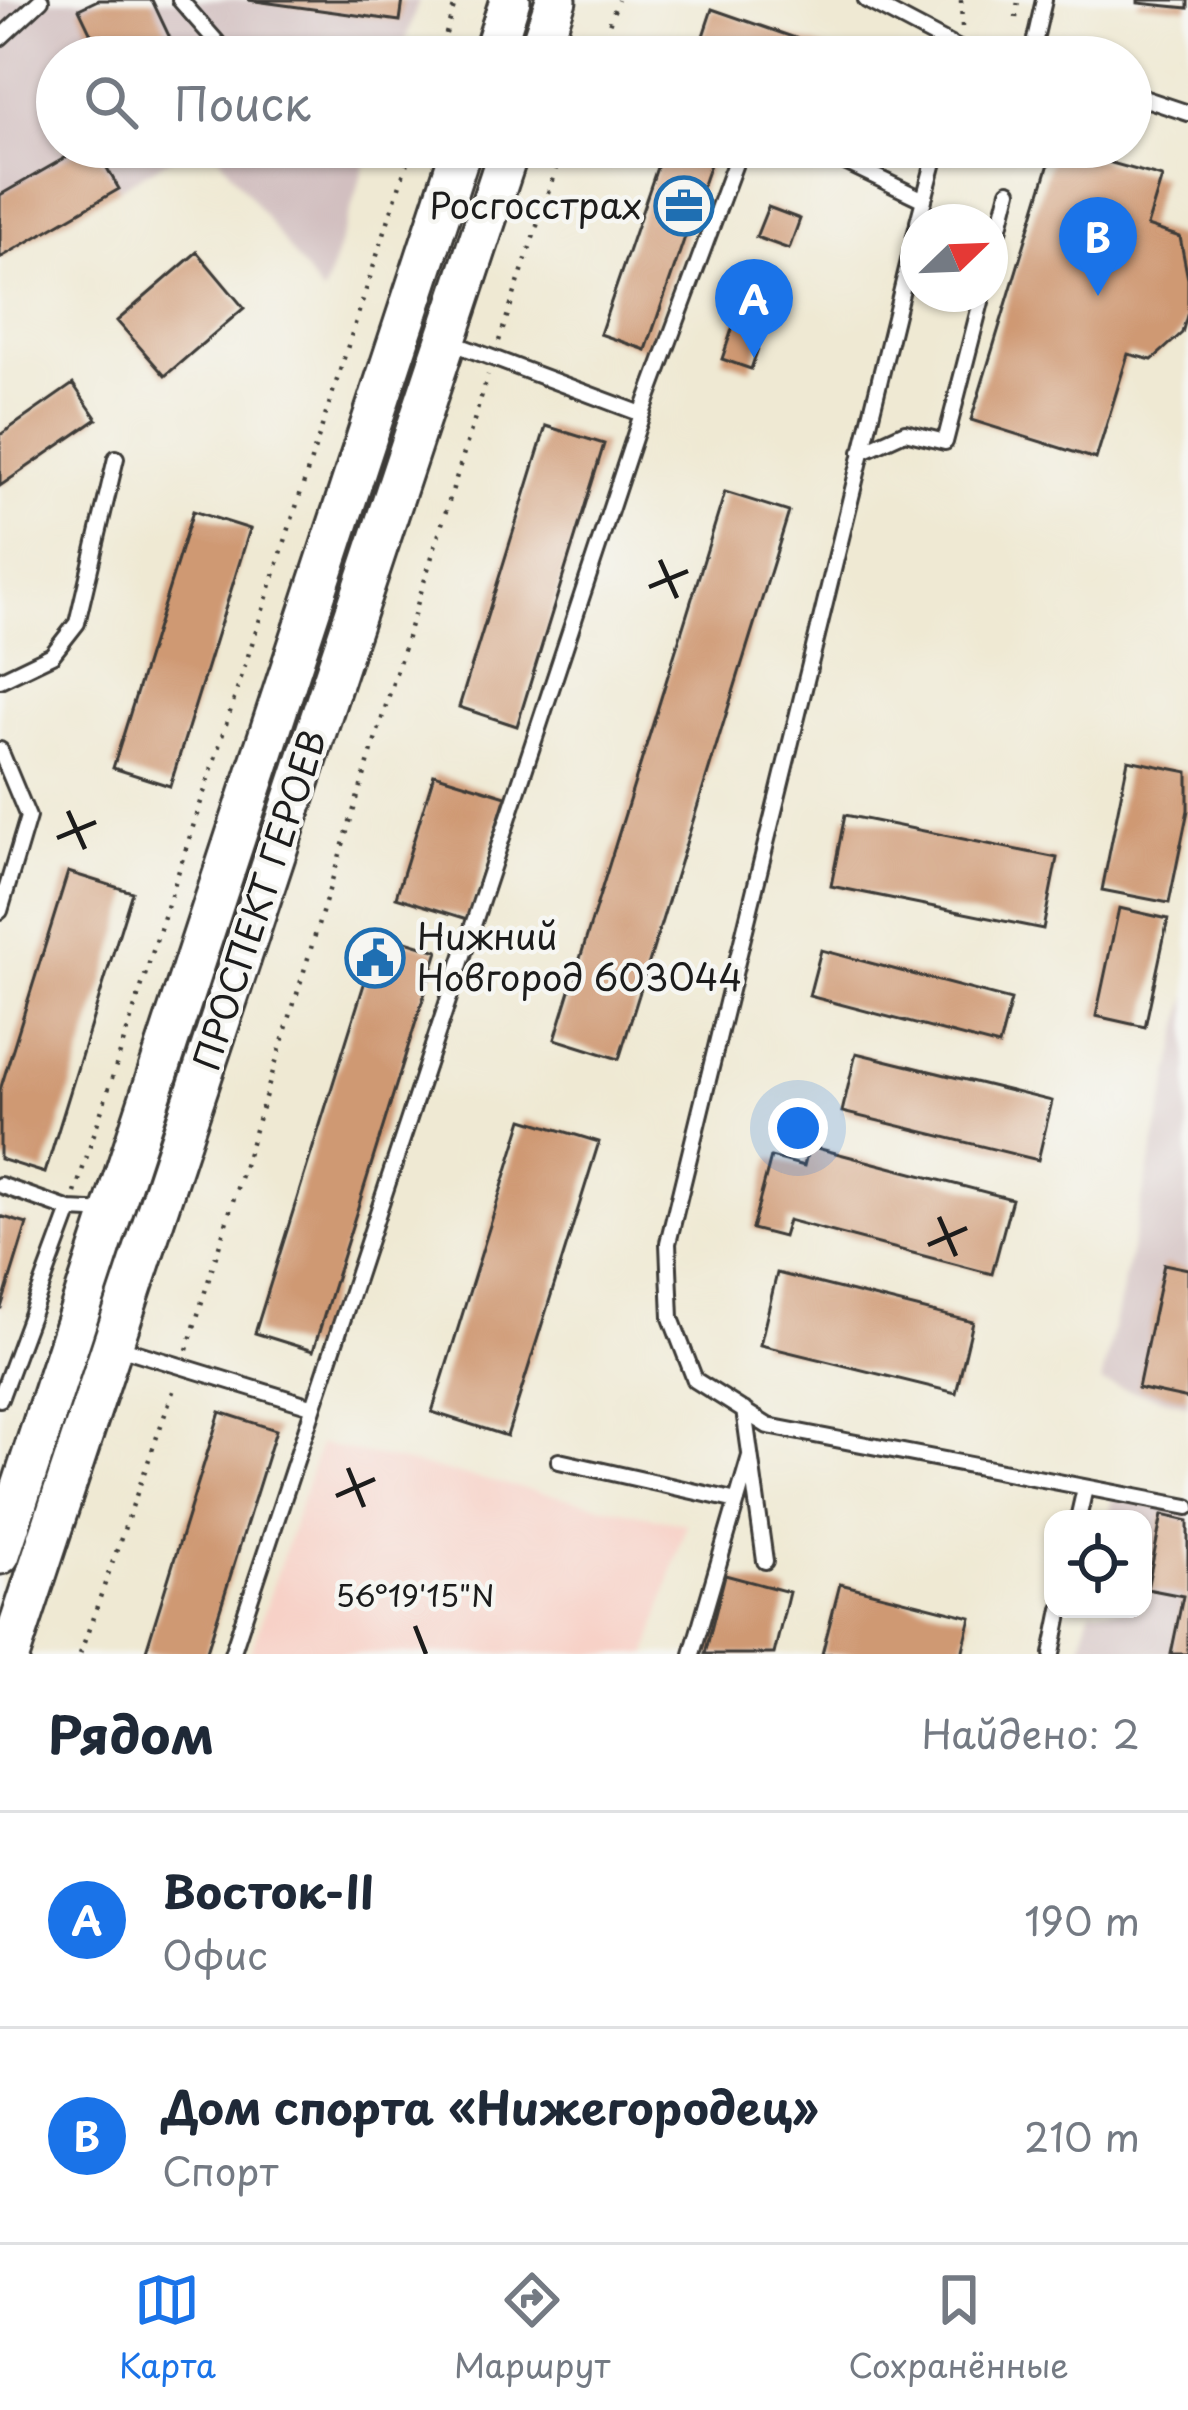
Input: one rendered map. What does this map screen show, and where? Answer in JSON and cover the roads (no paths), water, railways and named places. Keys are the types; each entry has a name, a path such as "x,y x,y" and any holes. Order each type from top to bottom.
{"main road":[{"path":"498,36 510,0"},
{"path":"544,36 556,0"},
{"name":"ПРОСПЕКТ ГЕРОЕВ","path":"0,1554 10,1487 111,1212 455,168"},
{"name":"ПРОСПЕКТ ГЕРОЕВ","path":"10,1654 503,168"}],"lane":[{"path":"0,38 40,0"},
{"path":"180,0 212,36"},
{"path":"866,0 930,36"},
{"path":"1035,36 1043,0"},
{"path":"1152,101 1188,113"},
{"path":"232,1654 642,414 734,168"},
{"path":"858,168 924,200"},
{"path":"923,204 932,168"},
{"path":"1006,204 1009,191"},
{"path":"900,295 668,1243 670,1318 695,1380 768,1426 1188,1508"},
{"path":"861,452 905,432 945,442 978,312"},
{"path":"445,341 642,414"},
{"path":"0,680 52,655 77,623 116,458"},
{"path":"0,750 28,817 0,910"},
{"path":"0,1185 70,1210 111,1212"},
{"path":"0,1399 70,1210"},
{"path":"112,1345 311,1406"},
{"path":"744,1410 765,1561"},
{"path":"692,1654 750,1456"},
{"path":"559,1462 737,1501"},
{"path":"1080,1510 1084,1488"},
{"path":"1052,1654 1058,1618"}],"place":[{"name":"Росгосстрах","path":"684,206"},
{"name":"Дом спорта «Нижегородец»","path":"1098,296"},
{"name":"Восток-II","path":"754,358"},
{"name":"Нижний Новгород 603044","path":"375,958"}]}
